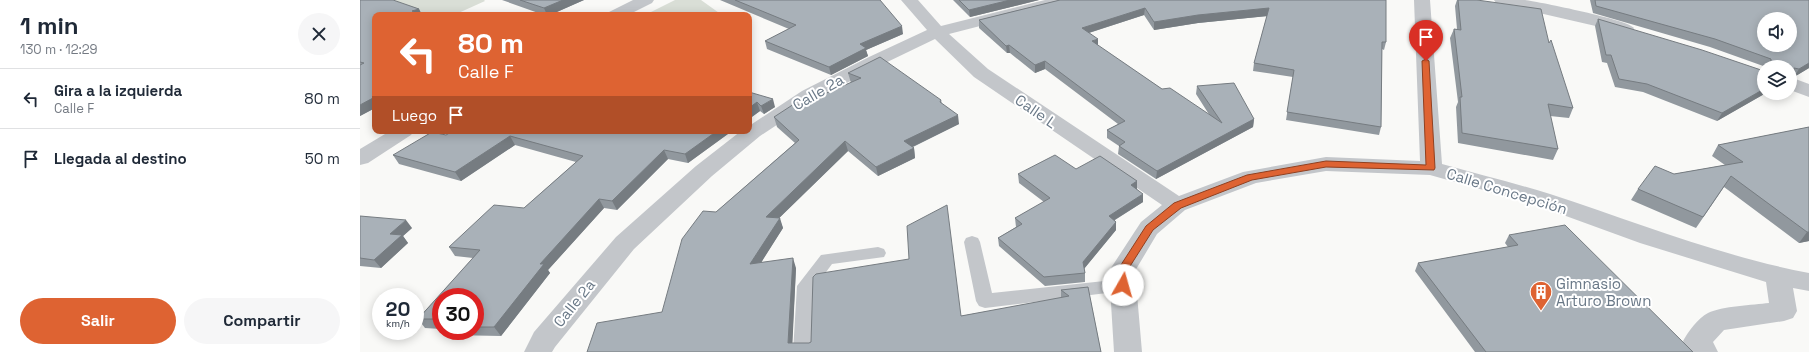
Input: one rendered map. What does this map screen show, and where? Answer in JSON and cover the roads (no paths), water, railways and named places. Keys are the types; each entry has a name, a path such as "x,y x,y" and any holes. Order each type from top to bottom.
{"street":[{"path":"621,12 646,0"},
{"name":"Calle L","path":"908,0 937,32 981,73 1177,205"},
{"name":"Calle 2a","path":"752,134 809,95 875,61 937,32 1064,0"},
{"path":"1422,0 1431,168"},
{"path":"1502,0 1605,22 1643,34"},
{"path":"1797,86 1809,91"},
{"path":"360,158 399,134"},
{"name":"Calle 2a","path":"538,352 549,334 625,243 704,171 751,134"},
{"name":"Calle Concepción","path":"1128,352 1122,271 1149,228 1177,205 1251,177 1326,164 1431,168 1541,200 1649,237 1778,276 1809,282"},
{"path":"1704,352 1697,341 1716,321 1784,311 1778,276"}],"lane":[{"path":"972,242 985,301 1123,285"},
{"path":"803,352 806,286 827,259 878,253"}],"place":[{"name":"Gimnasio Arturo Brown","path":"1541,312"}]}
